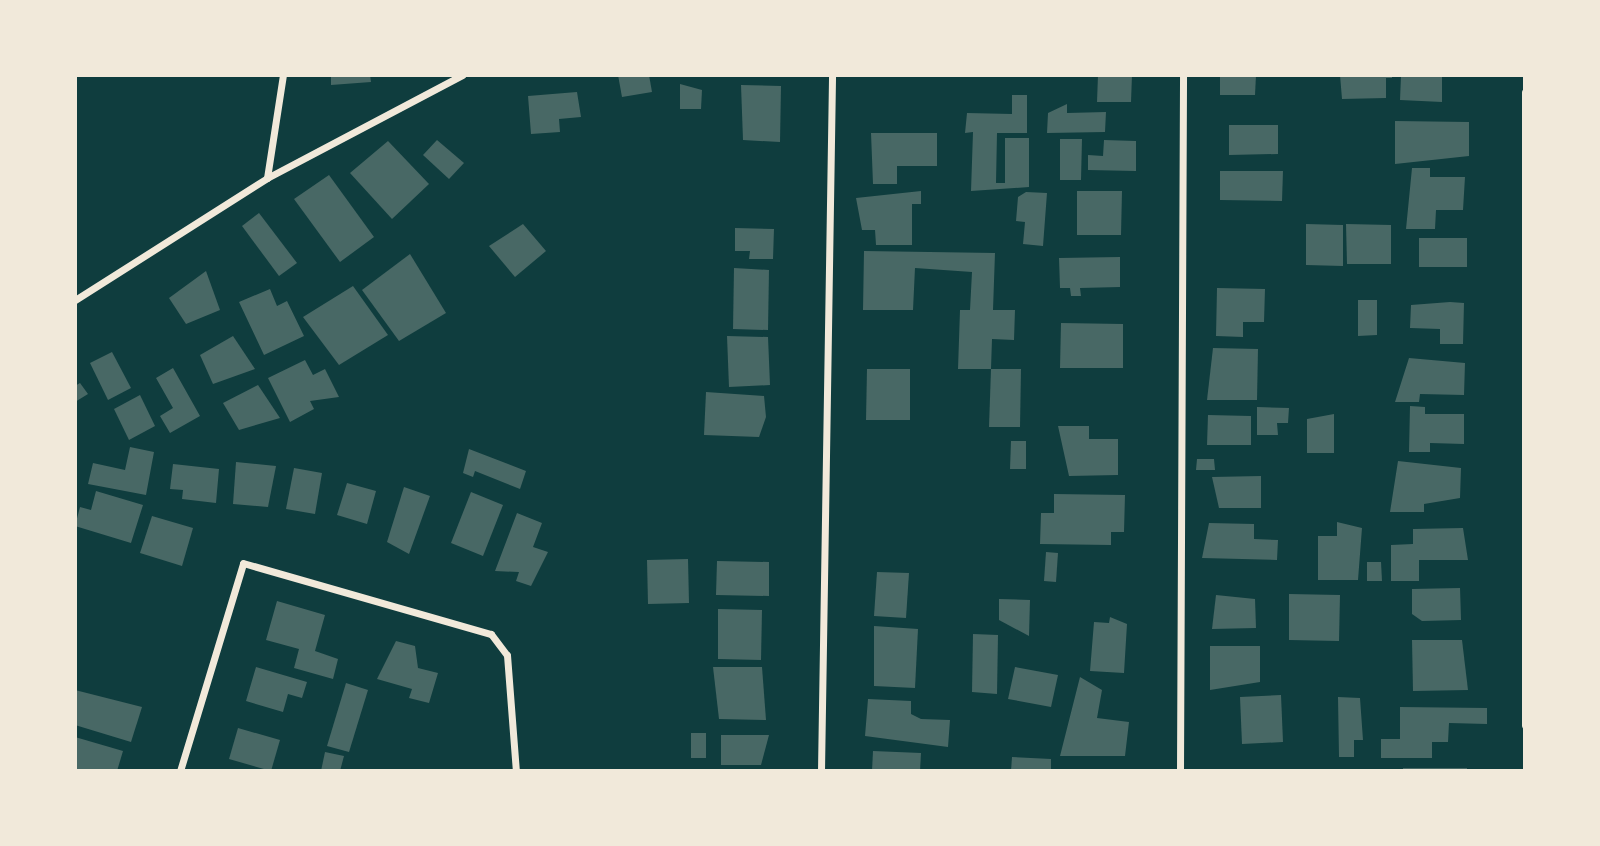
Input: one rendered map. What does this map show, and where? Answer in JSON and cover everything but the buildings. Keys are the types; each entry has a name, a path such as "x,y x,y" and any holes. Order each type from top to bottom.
{"street":[{"path":"267,178 283,75"},
{"path":"75,300 267,178 462,75"},
{"path":"821,771 832,75"},
{"path":"1180,771 1182,75"},
{"path":"1525,93 1525,725"},
{"path":"180,771 243,563 491,634 507,655 516,771"}]}
